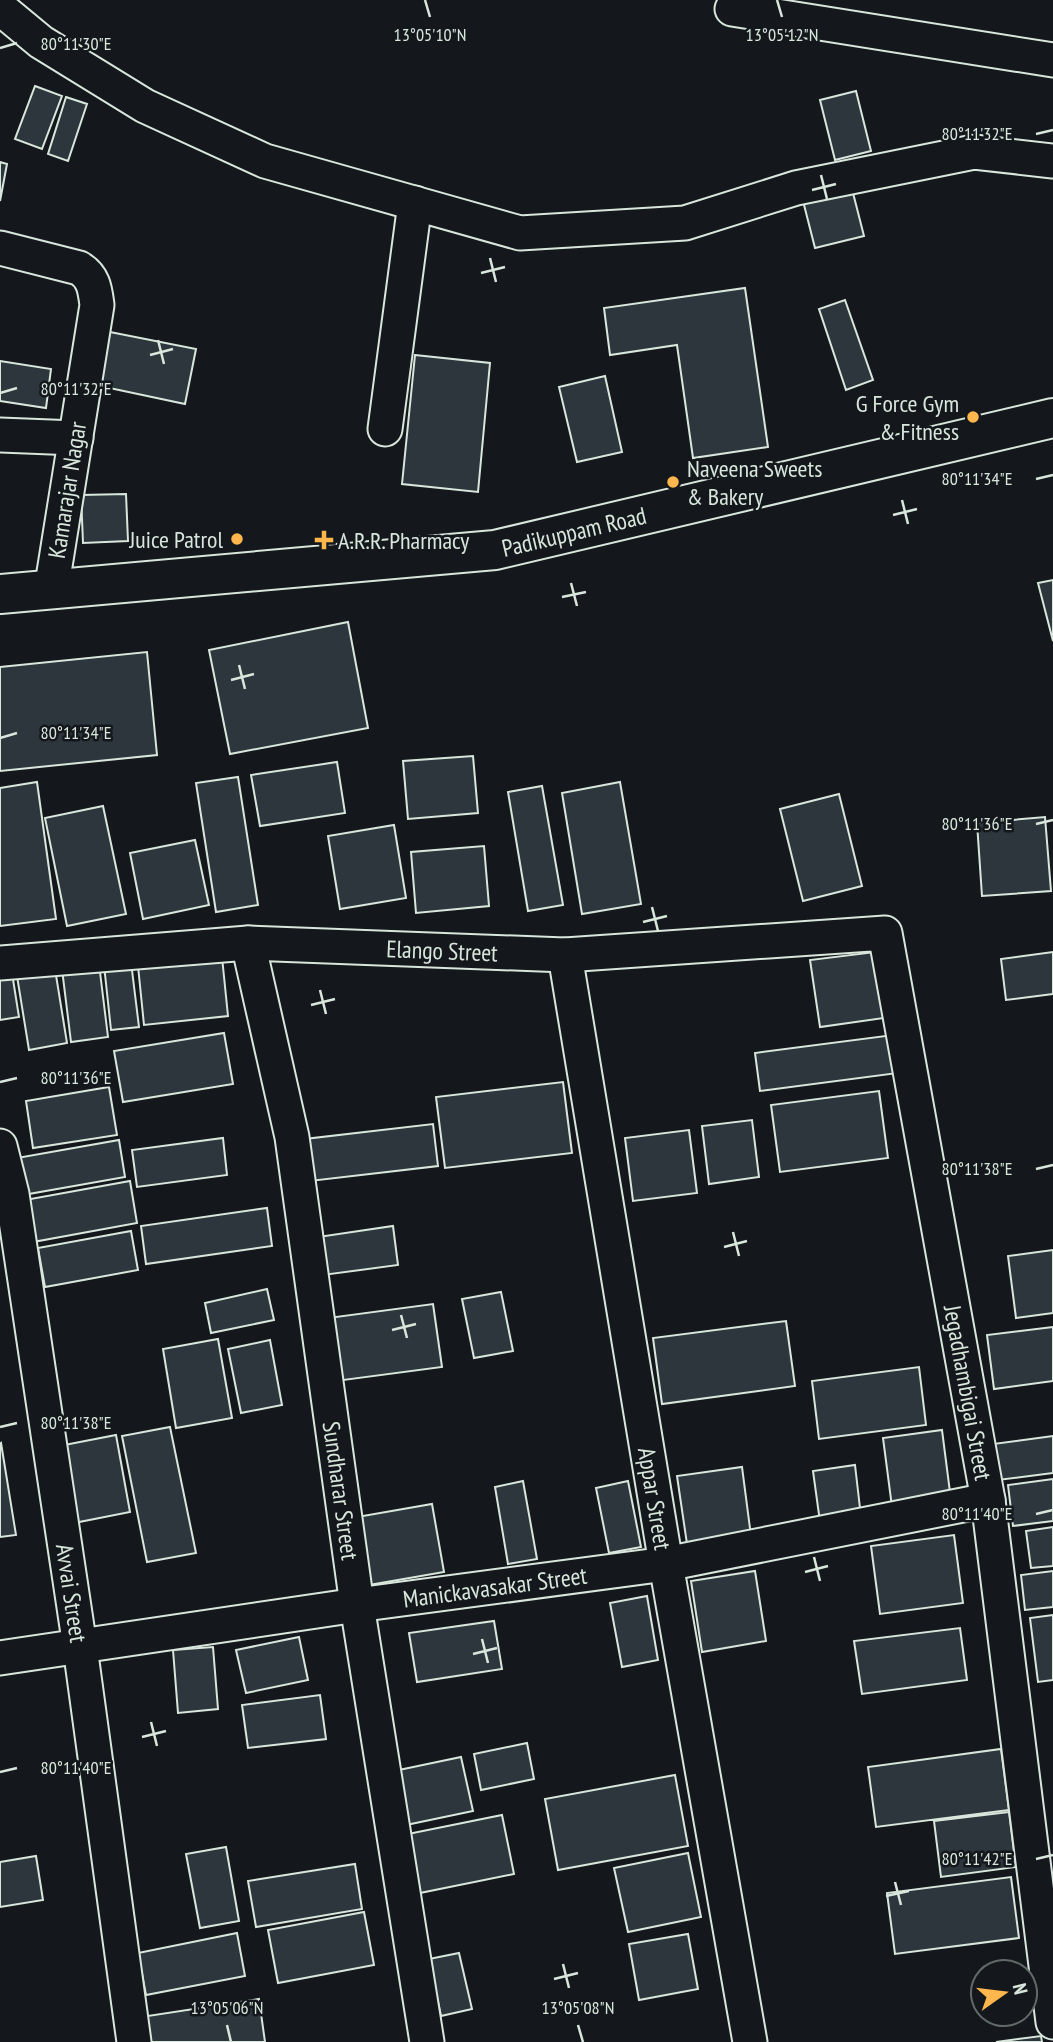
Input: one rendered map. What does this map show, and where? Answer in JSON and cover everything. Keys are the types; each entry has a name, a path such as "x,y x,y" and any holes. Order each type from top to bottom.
{"street":[{"path":"0,8 40,41 145,106 265,161 520,233 685,223 796,188 974,152 1053,161"},
{"path":"732,9 1053,60"},
{"path":"385,429 415,203"},
{"name":"Kamarajar Nagar","path":"0,248 79,268 88,273 95,287 97,306 51,591"},
{"name":"Padikuppam Road","path":"0,594 495,550 1053,418"},
{"path":"0,435 76,438"},
{"name":"Elango Street","path":"0,963 248,943 565,955 885,933"},
{"name":"Jegadhambigai Street","path":"885,933 988,1500 1053,2022"},
{"name":"Sundharar Street","path":"248,943 292,1137 357,1605 426,2042"},
{"name":"Appar Street","path":"565,955 666,1564 750,2042"},
{"name":"Avvai Street","path":"0,1146 12,1194 80,1647 134,2042"},
{"name":"Manickavasakar Street","path":"0,1658 357,1605 666,1564 988,1500"}],"building":[{"path":"35,86 62,96 42,149 15,139"},
{"path":"856,91 871,151 835,160 820,100"},
{"path":"66,97 87,104 68,161 48,154"},
{"path":"0,162 7,164 0,201"},
{"path":"851,185 864,236 815,248 802,197"},
{"path":"745,288 768,447 693,458 677,345 610,355 604,308"},
{"path":"845,300 873,380 846,390 819,309"},
{"path":"110,332 196,349 185,404 100,386"},
{"path":"415,355 490,363 478,492 402,484"},
{"path":"0,361 51,369 46,408 0,401"},
{"path":"605,376 622,452 577,462 559,387"},
{"path":"126,494 128,541 83,543 81,495"},
{"path":"1053,580 1053,641 1038,583"},
{"path":"348,622 368,728 230,754 209,650"},
{"path":"147,652 157,755 0,771 0,667"},
{"path":"473,756 478,813 408,819 403,761"},
{"path":"337,762 345,813 260,826 251,775"},
{"path":"238,777 258,905 216,912 196,783"},
{"path":"37,782 56,919 0,926 0,788"},
{"path":"620,782 641,904 582,914 562,793"},
{"path":"542,786 563,905 528,911 508,792"},
{"path":"839,794 862,886 803,901 780,809"},
{"path":"103,806 126,914 67,926 45,818"},
{"path":"1045,817 1051,891 982,896 977,823"},
{"path":"394,825 406,898 340,909 328,836"},
{"path":"195,840 209,905 143,919 130,853"},
{"path":"484,846 489,906 416,913 411,852"},
{"path":"875,952 884,1018 820,1027 810,960"},
{"path":"1053,952 1053,994 1006,1000 1001,959"},
{"path":"222,957 228,1016 144,1025 138,966"},
{"path":"131,962 139,1027 111,1030 104,965"},
{"path":"99,964 108,1037 71,1042 62,969"},
{"path":"55,969 67,1043 29,1050 17,976"},
{"path":"12,973 19,1017 0,1020 0,975"},
{"path":"224,1033 233,1084 123,1102 114,1051"},
{"path":"893,1035 898,1073 760,1091 755,1053"},
{"path":"563,1082 572,1153 445,1168 436,1097"},
{"path":"109,1087 117,1135 33,1148 26,1101"},
{"path":"879,1091 888,1158 780,1172 771,1105"},
{"path":"752,1120 759,1177 709,1184 702,1126"},
{"path":"433,1124 438,1166 310,1181 305,1139"},
{"path":"689,1130 697,1193 633,1201 625,1138"},
{"path":"223,1138 227,1175 137,1187 132,1150"},
{"path":"119,1140 125,1177 23,1195 17,1158"},
{"path":"130,1181 137,1223 33,1242 25,1200"},
{"path":"267,1208 272,1246 146,1264 141,1226"},
{"path":"393,1226 398,1265 323,1275 318,1237"},
{"path":"131,1231 138,1270 45,1287 38,1248"},
{"path":"1053,1250 1053,1313 1016,1318 1008,1256"},
{"path":"267,1289 274,1320 211,1333 205,1303"},
{"path":"501,1292 513,1351 474,1358 462,1299"},
{"path":"433,1304 442,1367 336,1381 328,1318"},
{"path":"786,1321 795,1386 662,1404 653,1338"},
{"path":"1053,1327 1053,1381 994,1389 987,1335"},
{"path":"218,1339 232,1418 176,1428 163,1349"},
{"path":"270,1340 282,1405 241,1413 228,1349"},
{"path":"919,1367 926,1425 819,1439 812,1381"},
{"path":"170,1427 196,1553 147,1562 122,1436"},
{"path":"942,1430 951,1500 892,1507 883,1438"},
{"path":"116,1435 130,1512 69,1524 54,1447"},
{"path":"1053,1436 1053,1473 998,1480 993,1444"},
{"path":"0,1444 16,1535 0,1537"},
{"path":"855,1465 861,1517 820,1522 813,1471"},
{"path":"742,1467 751,1536 687,1544 677,1476"},
{"path":"1053,1479 1053,1521 1013,1526 1008,1485"},
{"path":"523,1481 537,1559 508,1564 495,1487"},
{"path":"628,1481 641,1547 609,1553 596,1488"},
{"path":"432,1504 444,1572 369,1585 357,1517"},
{"path":"1053,1527 1053,1566 1031,1568 1026,1531"},
{"path":"954,1535 963,1603 880,1614 871,1546"},
{"path":"755,1571 766,1641 702,1652 691,1581"},
{"path":"1053,1571 1053,1607 1025,1610 1021,1575"},
{"path":"647,1596 658,1660 622,1667 610,1603"},
{"path":"1053,1615 1053,1680 1038,1682 1030,1618"},
{"path":"494,1621 502,1669 417,1682 409,1633"},
{"path":"960,1628 967,1680 862,1694 854,1641"},
{"path":"299,1637 308,1680 246,1693 236,1650"},
{"path":"213,1647 218,1709 178,1713 173,1650"},
{"path":"320,1695 326,1739 248,1748 242,1705"},
{"path":"527,1743 534,1779 481,1790 474,1754"},
{"path":"1001,1749 1009,1810 876,1827 868,1767"},
{"path":"461,1757 473,1811 406,1825 394,1771"},
{"path":"675,1775 688,1846 558,1870 545,1799"},
{"path":"1009,1812 1016,1867 941,1877 934,1821"},
{"path":"502,1815 514,1874 415,1894 403,1835"},
{"path":"226,1847 239,1921 200,1928 186,1854"},
{"path":"688,1853 701,1917 628,1932 614,1868"},
{"path":"36,1856 43,1900 0,1907 0,1862"},
{"path":"355,1864 362,1909 256,1927 248,1881"},
{"path":"1011,1877 1019,1938 895,1954 887,1893"},
{"path":"364,1912 374,1965 278,1983 268,1930"},
{"path":"237,1933 245,1976 146,1995 138,1953"},
{"path":"688,1934 698,1989 639,2000 629,1944"},
{"path":"459,1953 472,2009 441,2016 429,1959"},
{"path":"259,1999 265,2042 145,2042 141,2017"},
{"path":"1041,2036 1042,2042 996,2042"}],"place":[{"name":"G Force Gym & Fitness","path":"973,417"},
{"name":"Naveena Sweets & Bakery","path":"673,482"},
{"name":"Juice Patrol","path":"237,539"},
{"name":"A.R.R. Pharmacy","path":"324,540"}]}
